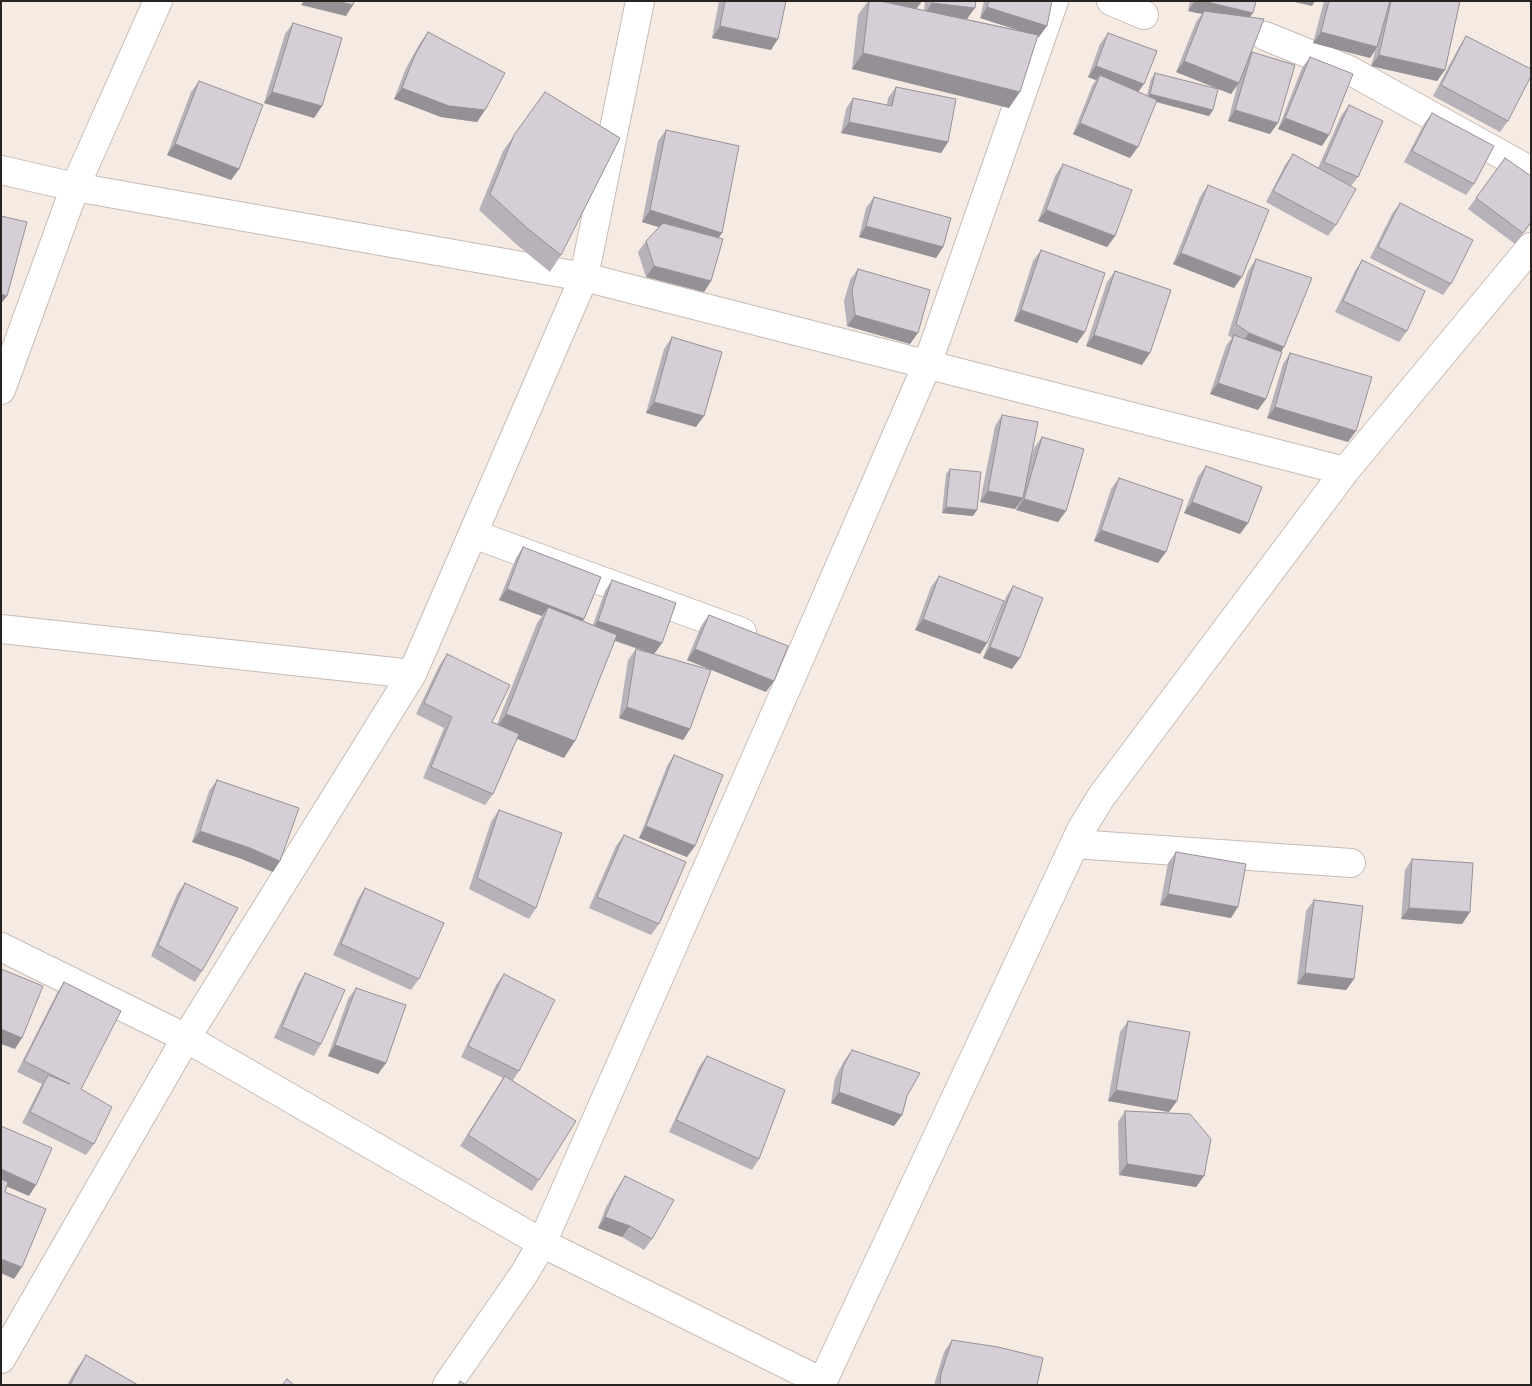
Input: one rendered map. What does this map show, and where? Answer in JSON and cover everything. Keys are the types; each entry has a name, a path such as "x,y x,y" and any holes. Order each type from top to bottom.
{"street":[{"path":"1,390 75,187 158,1"},
{"path":"1,1359 186,1038 412,674 584,277 640,1"},
{"path":"446,1385 524,1274 542,1243 783,646 927,365 1054,1"},
{"path":"1111,1 1144,15"},
{"path":"1265,36 1349,70 1531,171"},
{"path":"1,170 75,187 584,277 1346,471"},
{"path":"1,947 186,1038 542,1243 821,1384 1082,828 1101,797 1346,471 1531,247"},
{"path":"473,534 783,646"},
{"path":"1,629 412,674"},
{"path":"1075,844 1351,863"}],"building":[{"path":"337,1 354,1 353,5"},
{"path":"725,1 786,1 778,39 720,26"},
{"path":"869,1 880,1 1038,35 1020,92 863,53"},
{"path":"932,1 976,1 975,8 932,3"},
{"path":"989,1 1052,1 1047,26 987,7"},
{"path":"1203,1 1256,1 1253,13"},
{"path":"1329,1 1390,1 1377,47 1321,32"},
{"path":"1391,1 1460,1 1445,70 1379,55"},
{"path":"1204,11 1264,19 1239,83 1184,61"},
{"path":"293,23 342,38 322,106 272,92"},
{"path":"428,32 505,73 485,110 449,106 402,88 414,57"},
{"path":"1108,33 1157,51 1144,84 1096,66"},
{"path":"1466,36 1531,69 1531,76 1508,121 1441,85"},
{"path":"1252,52 1295,65 1278,123 1235,110"},
{"path":"1310,57 1353,74 1329,135 1285,118"},
{"path":"1155,73 1218,89 1213,110 1150,94"},
{"path":"1100,75 1157,100 1138,147 1080,123"},
{"path":"199,81 263,105 239,169 175,144"},
{"path":"896,87 956,99 948,142 849,122 853,98 892,106"},
{"path":"545,92 620,138 561,255 527,228 490,194 514,135"},
{"path":"1349,105 1383,121 1358,177 1324,162"},
{"path":"1432,113 1494,146 1474,184 1412,151"},
{"path":"666,130 739,146 722,233 650,210"},
{"path":"1293,154 1356,189 1336,225 1273,191"},
{"path":"1505,158 1531,176 1531,222 1523,233 1476,198"},
{"path":"1063,164 1132,190 1115,236 1046,210"},
{"path":"1208,185 1269,210 1242,277 1181,253"},
{"path":"874,197 951,218 943,247 866,226"},
{"path":"1400,203 1473,240 1451,284 1378,247"},
{"path":"1,216 27,222 7,296 1,294"},
{"path":"663,223 723,239 711,281 654,266 646,241"},
{"path":"1041,250 1105,273 1085,332 1021,310"},
{"path":"1256,259 1312,278 1284,347 1249,333 1236,324"},
{"path":"1362,260 1425,291 1407,331 1343,301"},
{"path":"858,269 930,290 918,333 855,315 852,290"},
{"path":"1115,271 1171,290 1150,353 1094,335"},
{"path":"1234,335 1282,352 1266,399 1218,383"},
{"path":"672,337 722,352 704,416 654,402"},
{"path":"1290,353 1372,377 1356,431 1275,407"},
{"path":"1002,415 1038,422 1023,498 988,491"},
{"path":"1042,437 1084,449 1066,511 1024,499"},
{"path":"1206,466 1262,487 1248,523 1192,502"},
{"path":"950,469 981,472 977,510 946,507"},
{"path":"1119,478 1183,500 1166,552 1101,530"},
{"path":"523,547 601,577 584,619 507,589"},
{"path":"939,576 1004,601 987,643 923,619"},
{"path":"612,580 676,603 662,643 598,621"},
{"path":"1013,586 1043,598 1020,658 990,647"},
{"path":"548,607 617,635 575,741 506,714"},
{"path":"709,615 788,646 774,681 695,649"},
{"path":"636,649 711,670 690,729 627,707"},
{"path":"447,654 510,685 492,722 519,734 493,794 431,767 452,717 424,703"},
{"path":"674,755 723,775 695,846 646,826"},
{"path":"217,780 299,808 280,861 250,848 200,831"},
{"path":"499,810 562,833 536,908 477,878"},
{"path":"624,835 686,862 659,924 597,897"},
{"path":"1176,852 1246,864 1238,907 1168,894"},
{"path":"1412,859 1473,863 1470,912 1409,908"},
{"path":"185,883 238,908 202,971 158,945"},
{"path":"365,888 444,923 419,979 341,944"},
{"path":"1314,900 1363,906 1354,979 1305,973"},
{"path":"1,969 43,986 22,1038 1,1029"},
{"path":"305,973 345,990 321,1044 282,1027"},
{"path":"504,974 555,1000 519,1071 468,1046"},
{"path":"64,982 121,1011 81,1089 112,1107 94,1144 30,1112 48,1075 70,1084 24,1061"},
{"path":"356,988 406,1005 386,1063 335,1045"},
{"path":"1128,1021 1190,1032 1177,1101 1116,1090"},
{"path":"852,1050 920,1073 907,1096 902,1115 839,1092 843,1067"},
{"path":"707,1056 785,1090 759,1159 676,1120"},
{"path":"505,1076 576,1121 539,1180 468,1135"},
{"path":"1125,1111 1190,1114 1211,1139 1204,1176 1127,1164"},
{"path":"1,1126 52,1148 36,1185 1,1169"},
{"path":"625,1176 674,1200 652,1239 630,1226 605,1217"},
{"path":"1,1179 8,1182 5,1192 46,1209 22,1267 1,1259"},
{"path":"952,1340 998,1347 1043,1358 1037,1385 940,1385 941,1374"},
{"path":"86,1355 138,1385 70,1385"},
{"path":"287,1379 294,1385 282,1385"},
{"path":"460,1381 466,1385 458,1385"}]}
